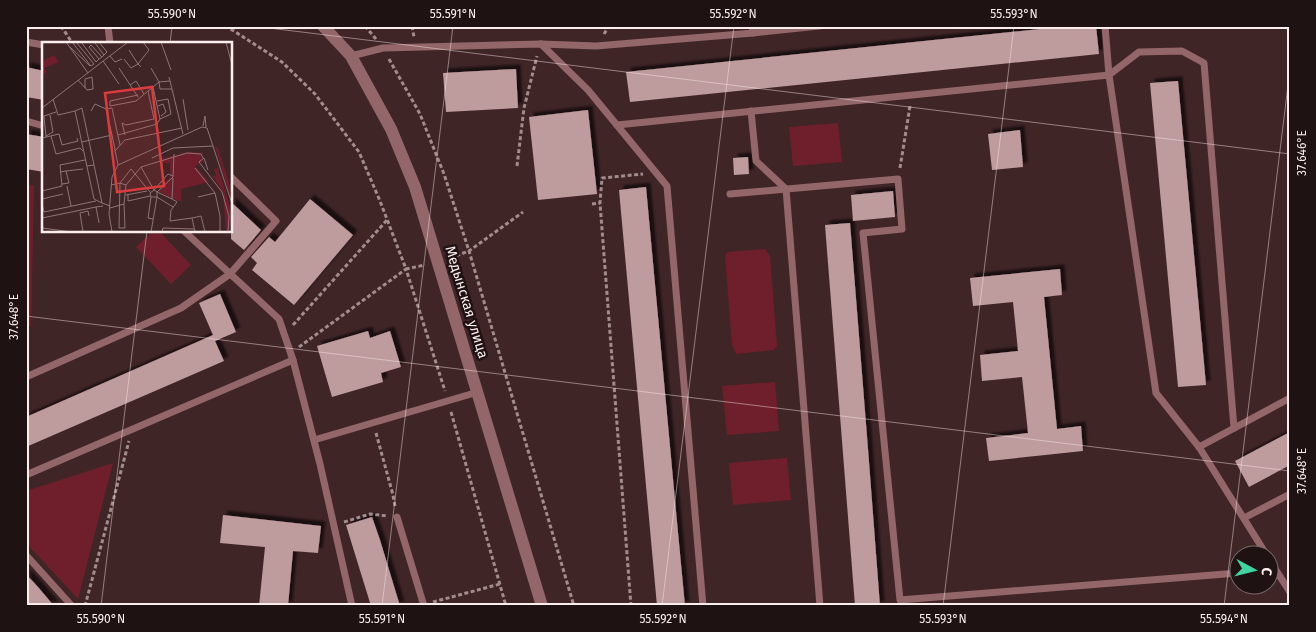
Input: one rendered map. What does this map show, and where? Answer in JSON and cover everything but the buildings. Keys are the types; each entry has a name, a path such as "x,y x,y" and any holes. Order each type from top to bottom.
{"street":[{"name":"Медынская улица","path":"323,26 351,56 395,137 416,187 542,606"}],"lane":[{"path":"108,26 110,42"},
{"path":"351,56 383,48 540,44 596,46 752,30 819,26"},
{"path":"1105,26 1109,75 1156,393 1199,448 1260,544"},
{"path":"26,42 42,45"},
{"path":"540,44 588,90 666,186 702,606"},
{"path":"617,125 1109,75 1139,52 1182,51 1204,63 1234,428"},
{"path":"752,111 756,162 786,189 820,606"},
{"path":"26,121 42,125"},
{"path":"26,376 180,308 230,274 276,221 232,178"},
{"path":"730,194 898,179 902,229 863,233 900,600 1228,574"},
{"path":"185,232 279,319 292,357 314,440 352,606"},
{"path":"26,475 292,357"},
{"path":"314,440 478,392"},
{"path":"1199,448 1290,398"},
{"path":"1244,518 1290,494"},
{"path":"397,518 424,606"},
{"path":"26,555 72,606"},
{"path":"1278,577 1290,592"}],"path":[{"path":"61,26 72,42"},
{"path":"225,26 282,62 315,94 359,152 406,269 448,400 506,606"},
{"path":"517,166 524,108 540,44"},
{"path":"383,48 420,114 444,174 469,251 574,606"},
{"path":"898,179 912,95"},
{"path":"631,606 600,203 602,178 656,173"},
{"path":"592,204 600,203"},
{"path":"292,357 406,269 439,263 469,251 523,212"},
{"path":"284,335 387,219"},
{"path":"373,423 393,495"},
{"path":"85,606 133,429"},
{"path":"343,522 370,514 397,518"},
{"path":"435,601 500,584"}],"shaded area":[{"path":"838,123 842,162 793,166 789,127"},
{"path":"26,184 34,186 31,326 26,326"},
{"path":"152,232 160,232 191,265 171,284 136,247"},
{"path":"765,249 770,256 777,346 774,350 736,354 732,345 725,256 727,252"},
{"path":"775,382 779,431 727,435 722,386"},
{"path":"787,458 791,500 733,505 729,463"},
{"path":"113,463 78,599 26,543 26,491"}]}
